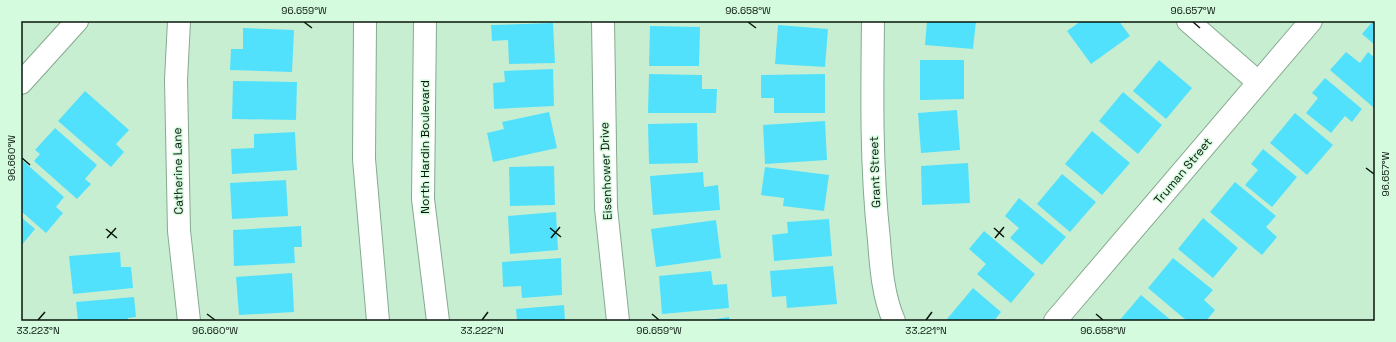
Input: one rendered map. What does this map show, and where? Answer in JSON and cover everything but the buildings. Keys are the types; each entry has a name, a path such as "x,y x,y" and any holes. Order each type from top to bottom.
{"street":[{"path":"21,83 77,21"},
{"name":"Catherine Lane","path":"179,21 176,80 179,231 189,321"},
{"path":"365,21 364,159 378,321"},
{"name":"North Hardin Boulevard","path":"425,21 423,198 438,321"},
{"name":"Eisenhower Drive","path":"603,21 606,208 618,321"},
{"name":"Grant Street","path":"873,21 872,86 877,220 881,268 887,299 894,321"},
{"path":"1188,21 1258,82"},
{"name":"Truman Street","path":"1055,321 1311,21"}]}
